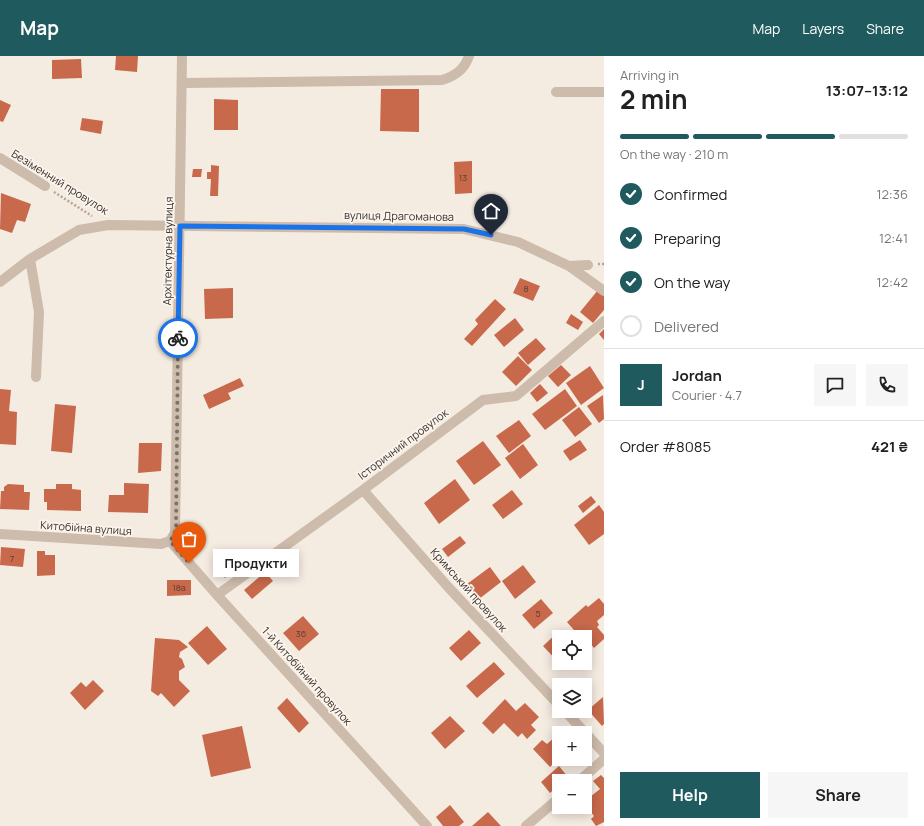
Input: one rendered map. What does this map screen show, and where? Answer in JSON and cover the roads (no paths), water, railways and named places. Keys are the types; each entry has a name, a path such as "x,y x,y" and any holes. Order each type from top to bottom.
{"street":[{"name":"Архітектурна вулиця","path":"170,541 176,528 182,56"},
{"path":"182,83 442,80 459,73 469,56"},
{"path":"556,92 604,92"},
{"name":"Безіменний провулок","path":"0,158 45,186"},
{"name":"вулиця Драгоманова","path":"0,282 30,259 79,230 108,226 464,229 518,242 569,266 604,291"},
{"path":"30,259 39,312 36,377"},
{"path":"569,266 588,265"},
{"name":"Історичний провулок","path":"216,596 363,490 483,400 516,396 604,321"},
{"name":"Кримський провулок","path":"363,490 449,588 552,698"},
{"name":"Китобійна вулиця","path":"0,534 162,544 170,541"},
{"name":"1-й Китобійний провулок","path":"170,541 216,596 427,826"},
{"path":"572,718 604,753"},
{"path":"587,774 604,759"},
{"path":"526,826 552,804"}],"place":[{"name":"Продукти","path":"189,563"}]}
